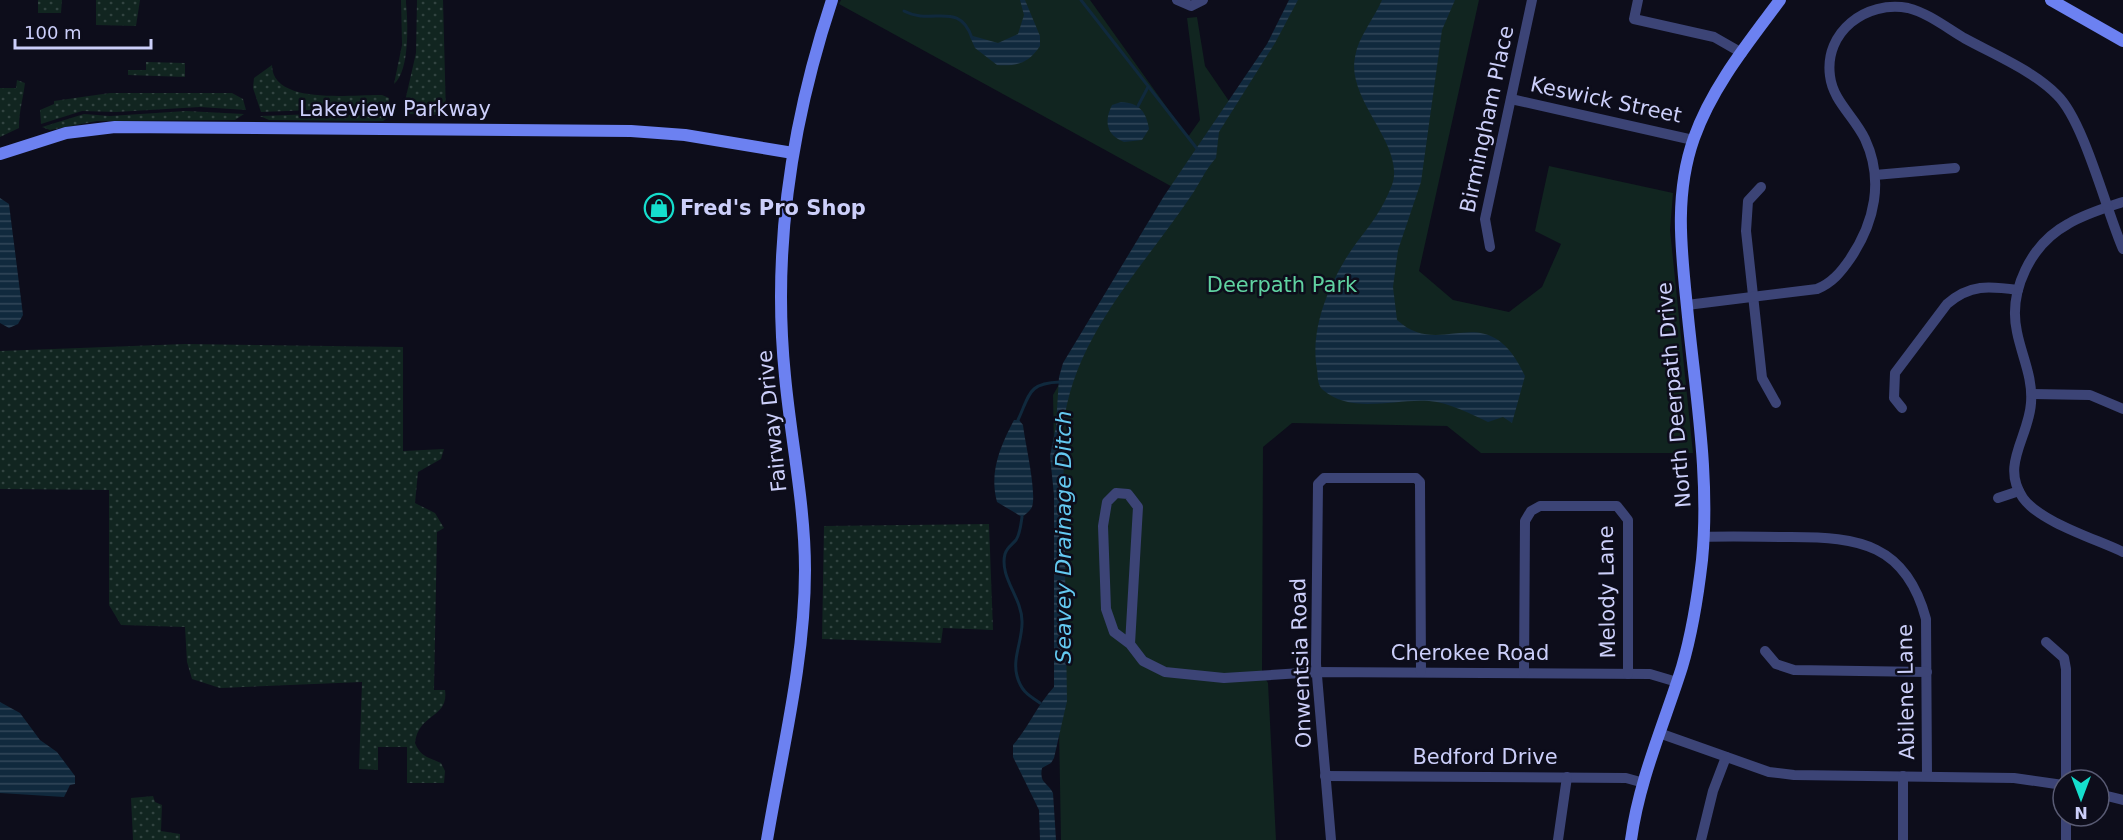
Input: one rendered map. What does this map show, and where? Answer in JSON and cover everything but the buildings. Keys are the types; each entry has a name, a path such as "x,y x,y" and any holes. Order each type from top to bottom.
{"street":[{"name":"Fairway Drive","path":"767,840 803,621 805,571 803,521 784,375 782,324 784,218 793,153 811,72 832,0"},
{"path":"1177,0 1191,6 1203,0"},
{"name":"Birmingham Place","path":"1490,247 1485,219 1532,0"},
{"path":"1638,0 1634,19 1714,37 1742,53"},
{"name":"North Deerpath Drive","path":"1631,840 1644,783 1677,682 1694,613 1703,537 1703,460 1679,217 1684,173 1693,140 1706,111 1742,53 1780,0"},
{"path":"2051,0 2123,41"},
{"path":"1687,304 1804,292 1832,281 1844,268 1866,232 1874,207 1875,175 1863,136 1835,95 1829,74 1830,54 1841,31 1853,18 1880,6 1906,7 2038,79 2057,94 2074,117 2123,249"},
{"name":"Keswick Street","path":"1511,99 1693,140"},
{"name":"Lakeview Parkway","path":"0,154 66,133 116,127 631,131 685,135 793,153"},
{"path":"1875,175 1955,168"},
{"path":"1761,187 1751,195 1747,206 1746,231 1762,378 1776,403"},
{"path":"2123,202 2068,224 2055,232 2033,256 2018,290 2017,331 2029,370 2032,394 2027,425 2013,461 2014,477 2019,491 2029,505 2044,515 2123,552"},
{"path":"1902,408 1894,398 1895,373 1947,304 1956,296 1976,286 2018,290"},
{"path":"2032,394 2090,395 2123,409"},
{"name":"Onwentsia Road","path":"1331,840 1317,672 1318,484 1327,477 1416,478 1420,482 1421,672"},
{"path":"1998,498 2019,491"},
{"name":"Cherokee Road","path":"1130,644 1138,507 1128,494 1116,493 1107,502 1103,526 1106,609 1114,632 1130,644 1143,661 1165,672 1224,678 1317,672 1650,674 1677,682"},
{"name":"Melody Lane","path":"1524,673 1525,521 1531,511 1546,505 1617,506 1622,509 1628,520 1628,674"},
{"name":"Abilene Lane","path":"1703,537 1838,537 1874,548 1901,569 1920,598 1927,634 1927,776"},
{"path":"2046,642 2064,658 2066,669 2066,768"},
{"path":"1765,651 1776,664 1794,670 1927,672"},
{"path":"1659,733 1769,772 1794,775 2014,777 2051,783"},
{"path":"1701,840 1713,791 1726,757"},
{"name":"Bedford Drive","path":"1325,776 1626,778 1644,783"},
{"path":"1903,776 1903,840"},
{"path":"1558,840 1567,777"}],"green space":[{"path":"38,0 62,0 61,13 38,13"},
{"path":"96,0 140,0 136,26 96,25"},
{"path":"401,0 406,0 407,46 403,69 394,84 402,45"},
{"path":"417,0 443,0 446,115 405,114 403,110 416,53"},
{"name":"Deerpath Park","path":"841,0 1090,0 1188,137 1200,120 1187,18 1197,17 1205,66 1231,104 1295,0 1479,0 1419,271 1453,300 1509,312 1542,287 1561,244 1535,231 1549,166 1673,193 1670,230 1693,453 1481,453 1447,426 1292,423 1263,447 1262,673 1268,683 1276,840 1061,840 1053,395 1118,281 1178,190 839,4"},
{"path":"146,62 185,63 185,77 128,75 128,70 146,70"},
{"path":"272,65 276,78 285,87 317,95 382,95 389,98 389,112 313,110 261,112 253,88 254,78"},
{"path":"17,80 25,83 19,128 0,137 0,88 16,88"},
{"path":"110,93 232,93 243,99 246,110 200,107 116,112 82,111 41,124 40,110 54,104 54,101"},
{"path":"186,111 244,114 235,120 97,121 50,130 42,127 84,114 110,116"},
{"path":"315,114 389,117 383,121 373,121 269,120 260,116"},
{"path":"185,344 403,347 403,451 444,449 441,459 418,472 415,503 435,513 444,528 437,532 434,690 445,690 445,699 443,706 422,726 415,743 422,754 441,763 445,771 444,783 407,783 407,747 378,747 378,770 359,769 362,682 220,688 192,679 187,662 185,627 121,625 109,605 109,490 0,489 0,351"},
{"path":"989,524 993,630 943,628 941,643 822,639 824,526"},
{"path":"153,796 155,802 162,805 161,831 180,834 180,840 133,840 131,798"}],"water":[{"path":"1020,0 1025,0 1040,36 1040,46 1031,57 1022,63 997,65 975,48 971,39 973,36 998,43 1018,34 1024,15"},
{"name":"Seavey Drainage Ditch","path":"1289,0 1298,0 1275,43 1219,132 1216,158 1112,306 1080,364 1069,396 1063,429 1067,701 1054,758 1051,763 1042,768 1041,773 1043,780 1053,793 1056,840 1040,840 1039,810 1013,757 1013,745 1054,687 1054,495 1050,456 1056,426 1059,377 1063,363 1164,196 1267,44"},
{"path":"1382,0 1455,0 1442,30 1421,182 1398,250 1393,287 1397,320 1414,331 1431,335 1479,333 1495,338 1510,351 1525,376 1512,423 1503,417 1488,422 1437,402 1361,404 1347,402 1323,390 1319,383 1315,353 1316,336 1325,302 1339,270 1377,215 1392,185 1394,170 1391,154 1366,106 1355,73 1355,57 1359,42"},
{"path":"1121,102 1133,104 1144,113 1149,129 1142,140 1124,142 1113,136 1110,131 1109,111 1112,105"},
{"path":"0,198 9,204 23,315 18,324 9,328 0,323"},
{"path":"1014,420 1019,420 1023,425 1033,490 1032,507 1022,517 997,502 994,480 997,460"},
{"path":"0,702 20,713 40,740 57,752 75,776 75,784 70,785 64,797 0,793"}],"waterway":[{"path":"1081,0 1198,150"},
{"path":"904,11 914,15 944,16 960,20 972,38"},
{"path":"1138,106 1148,87"},
{"path":"1018,420 1028,397 1036,388 1060,382"},
{"path":"1022,517 1018,535 1008,548 1004,563 1021,612 1022,628 1016,662 1017,676 1026,692 1040,703"}],"place":[{"name":"Fred's Pro Shop","path":"659,208"}]}
